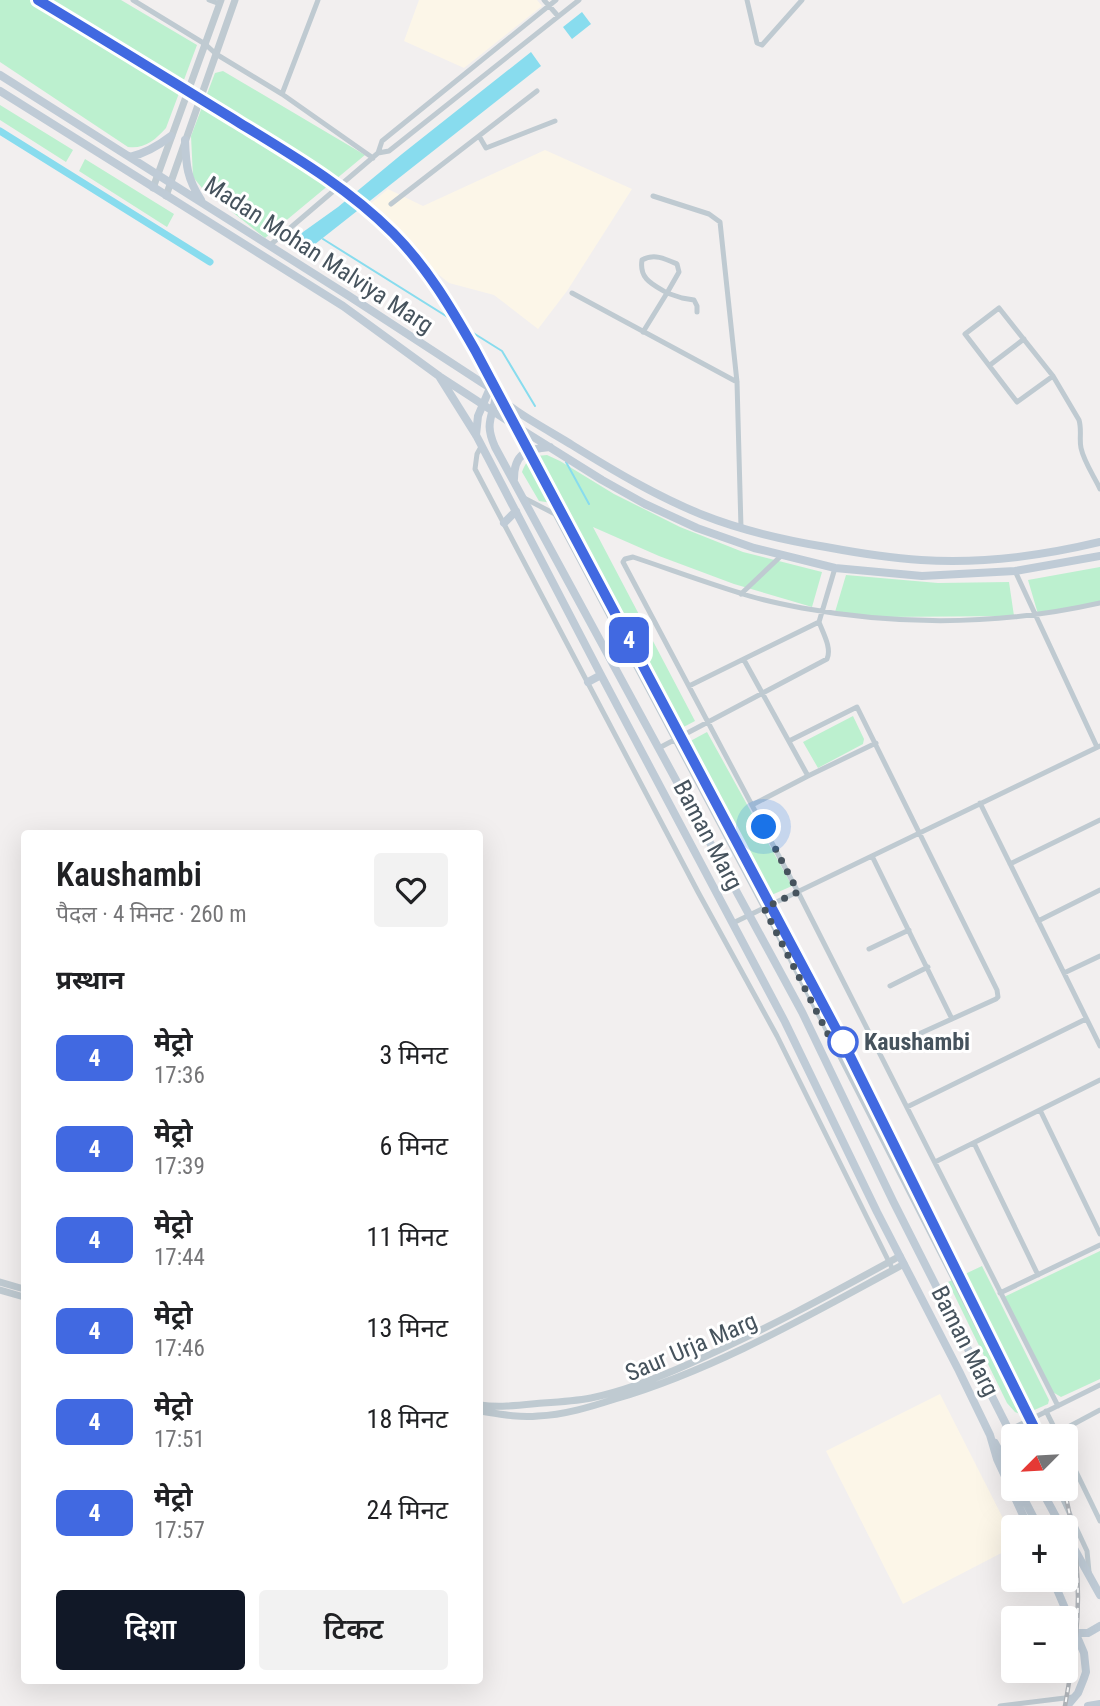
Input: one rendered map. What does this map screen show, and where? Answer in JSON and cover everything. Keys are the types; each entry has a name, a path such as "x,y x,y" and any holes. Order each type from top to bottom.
{"main road":[{"name":"Madan Mohan Malviya Marg","path":"0,75 490,388 496,397 616,472 703,515 756,533 802,543 870,555 923,560 982,560 1049,553 1100,542"},
{"name":"Madan Mohan Malviya Marg","path":"0,91 343,306 439,376 602,480 697,528 754,548 835,568 922,576 1015,571 1100,556"},
{"path":"130,156 142,154 171,136"},
{"path":"185,140 186,167 202,203"},
{"name":"Baman Marg","path":"439,376 482,445 785,1022 990,1435 997,1460 1022,1515"},
{"path":"476,435 478,416 490,388"},
{"name":"Baman Marg","path":"496,397 489,433 802,1012 1006,1424"},
{"path":"514,482 514,468 521,456 535,449 550,447"},
{"path":"504,523 516,511"},
{"path":"904,558 904,574"},
{"path":"587,682 601,675"},
{"path":"623,717 629,694"},
{"path":"630,729 645,722"},
{"path":"836,1127 853,1119"},
{"path":"845,1144 862,1136"},
{"path":"990,1435 1001,1455"},
{"path":"1078,1556 1100,1595"},
{"path":"1078,1633 1087,1633 1100,1626"},
{"path":"1067,1706 1079,1693 1086,1672 1084,1653 1078,1636"},
{"path":"1088,1706 1100,1704"}],"street":[{"path":"132,0 376,155"},
{"path":"153,188 220,2 209,0"},
{"path":"166,196 235,0"},
{"path":"282,94 318,0"},
{"path":"544,0 558,16"},
{"path":"376,155 382,141 556,0"},
{"path":"269,246 376,155 389,151 579,0"},
{"path":"747,0 757,43 762,45 802,0"},
{"path":"391,204 537,91"},
{"path":"479,136 486,148 555,121"},
{"path":"653,195 709,214 720,222 737,382 741,528"},
{"path":"643,332 667,293 679,272 677,264 661,257 648,257 642,260 641,270 646,278 667,293 694,300 696,312"},
{"path":"572,293 737,382"},
{"path":"1053,376 1017,402 965,334 999,308 1053,376 1079,420 1081,452 1100,489"},
{"path":"990,365 1024,339"},
{"path":"482,445 477,454 475,469 777,1036 891,1266"},
{"path":"523,497 555,514 764,908 1028,1424"},
{"path":"741,594 782,555"},
{"path":"1058,1406 798,892 624,566 625,559 633,557 741,594 853,617 931,621 1035,615 1100,603"},
{"path":"659,748 827,659 829,648 819,622 835,568"},
{"path":"733,923 1099,747 1015,571"},
{"path":"689,686 819,622"},
{"path":"744,660 808,776"},
{"path":"789,741 857,707 998,993 996,999 879,1052"},
{"path":"752,805 876,743"},
{"path":"981,803 1086,1019 1098,1036 1100,1046"},
{"path":"1010,864 1100,820"},
{"path":"872,856 952,1019"},
{"path":"1038,921 1100,890"},
{"path":"869,949 909,930"},
{"path":"1064,973 1100,956"},
{"path":"890,986 928,967"},
{"path":"907,1107 1086,1019"},
{"path":"935,1162 1100,1080"},
{"path":"1040,1110 1100,1234"},
{"path":"974,1143 1038,1275"},
{"path":"1000,1293 1100,1245"},
{"name":"Saur Urja Marg","path":"483,1412 515,1417 538,1416 595,1405 636,1393 736,1352 794,1323 902,1260"},
{"name":"Saur Urja Marg","path":"483,1405 521,1405 594,1398 635,1385 735,1344 891,1266"},
{"path":"0,1282 21,1295"},
{"path":"0,1290 21,1289"},
{"path":"1023,1424 1100,1385"},
{"path":"1076,1424 1100,1410"},
{"path":"1046,1411 1052,1424"},
{"path":"1078,1476 1100,1521"},
{"path":"1064,1502 1087,1551 1090,1579"},
{"path":"1000,1706 1075,1697"}],"shaded area":[{"path":"419,0 537,0 542,6 464,68 404,41"},
{"path":"545,150 632,189 567,291 538,329 494,295 449,283 363,210 388,189 423,206"},
{"path":"940,1394 1001,1515 1001,1553 903,1604 826,1451"}],"green space":[{"path":"0,0 121,0 197,45 166,128 149,143 140,147 128,147 0,62"},
{"path":"223,71 365,155 265,238 202,188 193,177 191,136 215,73"},
{"path":"0,105 73,150 66,162 0,120"},
{"path":"85,159 174,214 167,227 79,171"},
{"path":"547,455 614,494 680,527 743,552 822,572 812,607 734,584 659,556 593,527 695,721 676,731 559,504 539,501 522,472 531,458"},
{"path":"1100,567 1100,603 1038,614 1028,580"},
{"path":"846,575 938,583 1009,582 1014,616 881,617 835,612"},
{"path":"853,716 864,739 863,744 818,768 803,742"},
{"path":"707,732 792,886 767,897 683,745"},
{"path":"1100,1251 1100,1379 1061,1397 1051,1391 1004,1297"},
{"path":"982,1266 1049,1400 1048,1404 1023,1415 1015,1412 1007,1403 948,1282"}],"water":[{"path":"582,12 591,24 572,39 563,27"},
{"path":"531,52 541,66 305,252 289,242 338,207"}],"waterway":[{"path":"0,131 210,262"},
{"path":"323,239 502,351 535,406"},
{"path":"566,462 589,504"}],"railway":[{"path":"38,0 280,147 341,188 396,236 439,291 475,350 843,1042 1033,1424"},
{"path":"1065,1706 1076,1636 1078,1599 1072,1525 1067,1502"}],"metro line":[{"name":"4","path":"38,0 336,184 372,212 433,280 475,350 843,1042 1033,1424"}],"place":[{"name":"Kaushambi","path":"843,1042"}],"route":[{"path":"764,827 798,892 764,908 833,1044 843,1042"}]}
